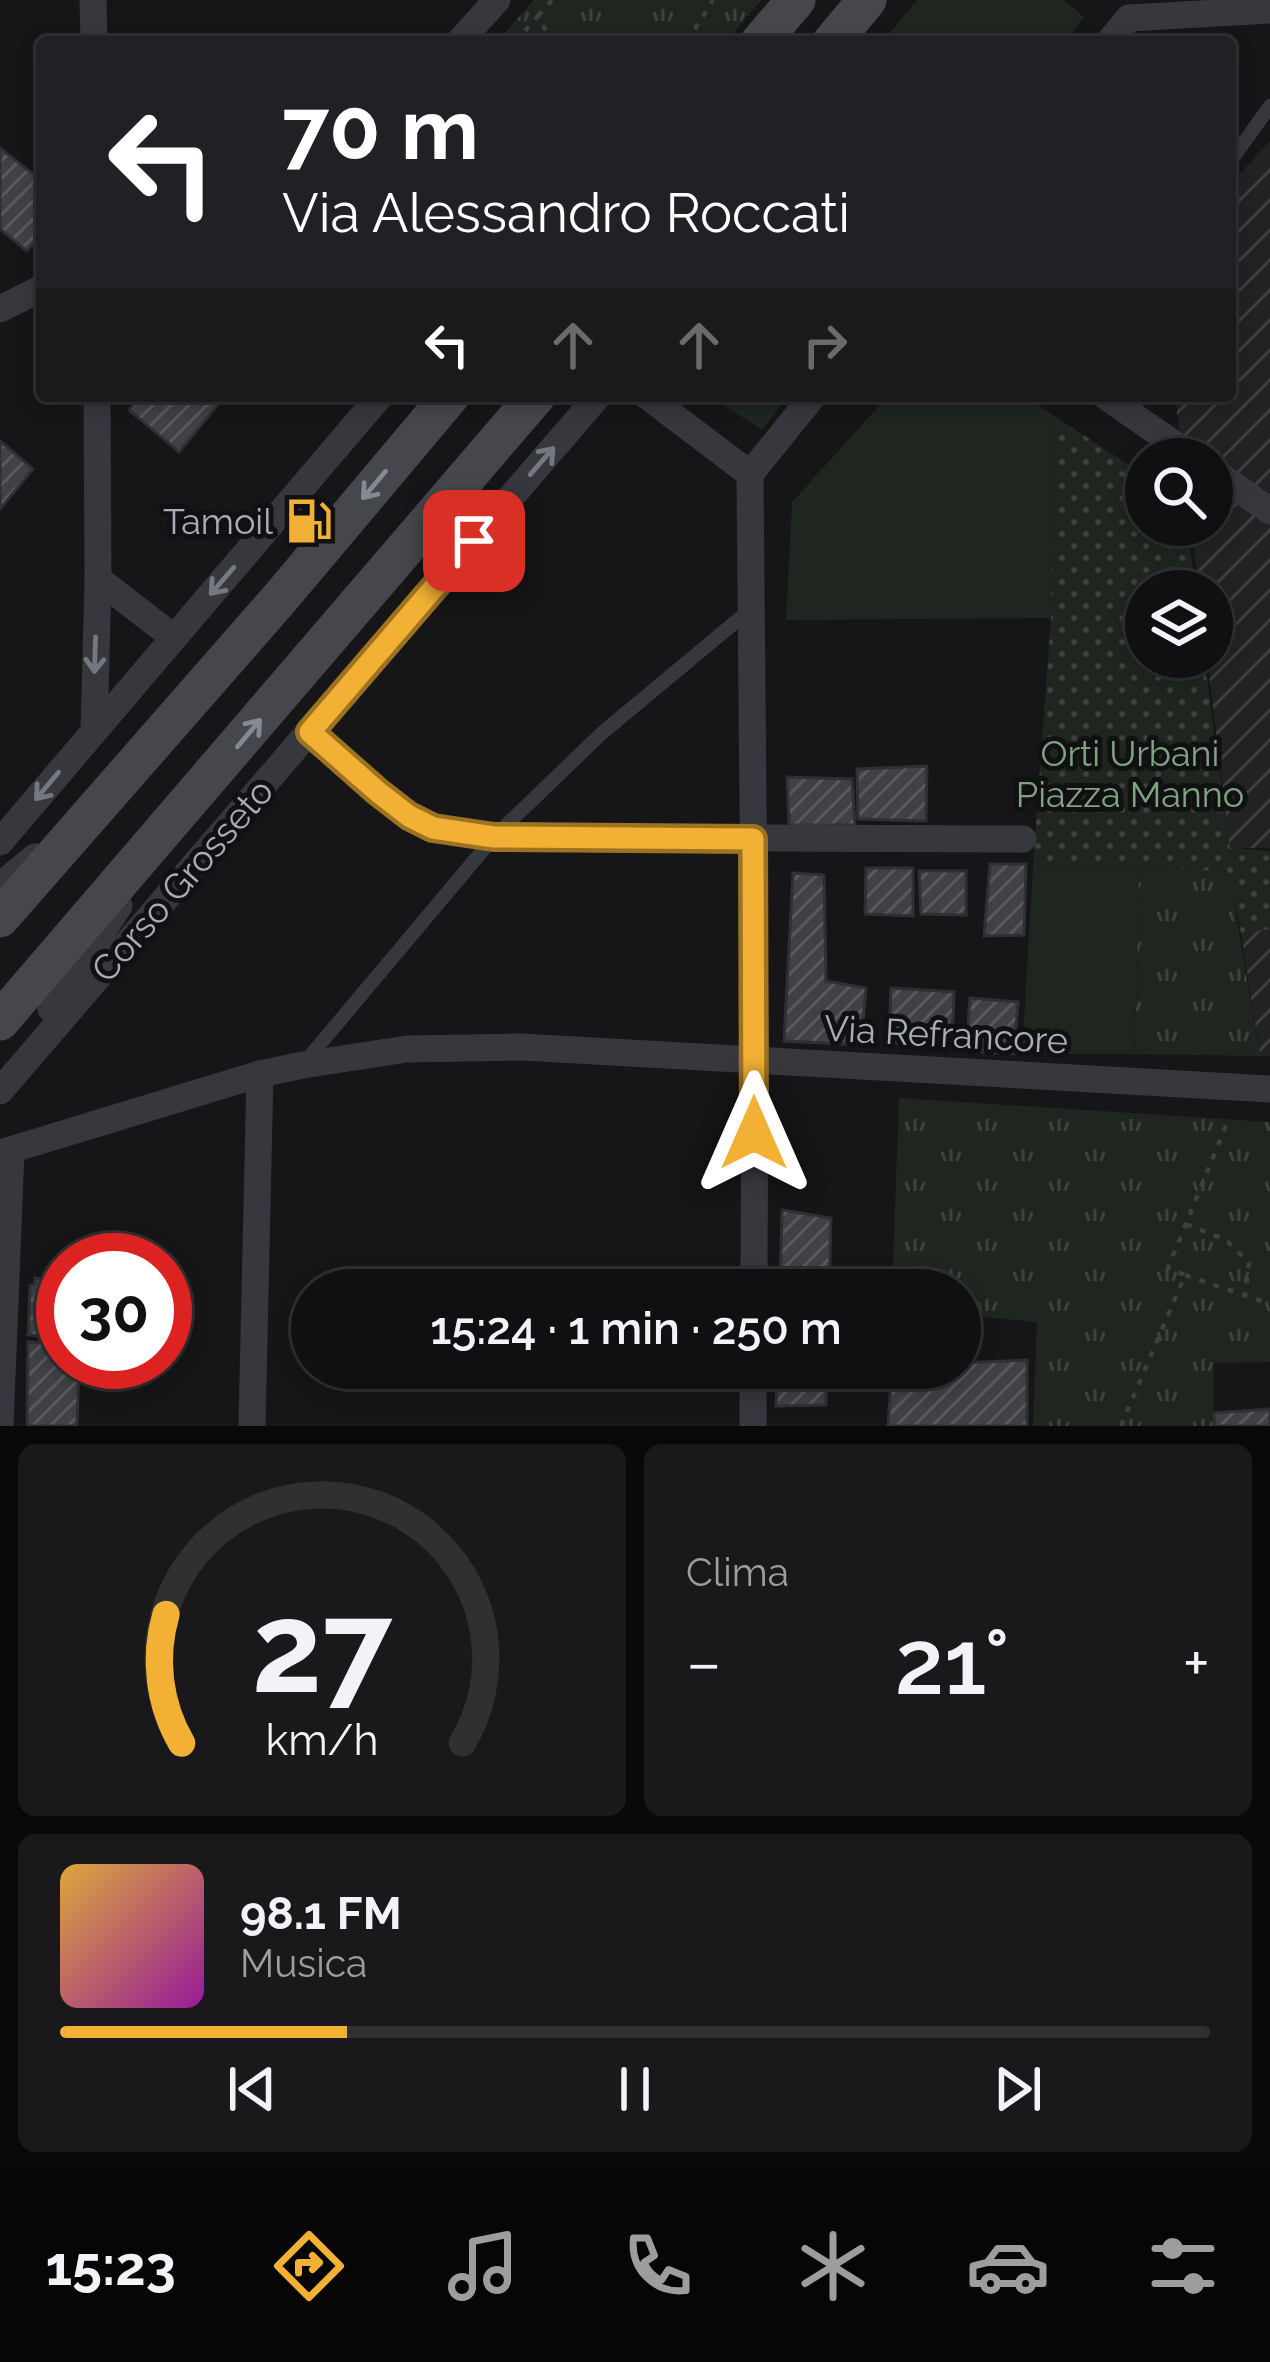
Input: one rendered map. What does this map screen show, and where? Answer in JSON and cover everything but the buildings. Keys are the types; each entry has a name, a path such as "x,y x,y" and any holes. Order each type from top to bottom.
{"main road":[{"path":"765,36 796,0"},
{"path":"837,36 867,0"},
{"path":"0,918 445,402"},
{"name":"Corso Grosseto","path":"0,1022 531,402"}],"street":[{"path":"93,0 94,36"},
{"path":"464,36 496,0"},
{"path":"1121,9 1270,10"},
{"path":"0,309 36,291"},
{"path":"94,731 97,402"},
{"path":"0,842 375,402"},
{"name":"Corso Grosseto","path":"0,1089 593,402"},
{"path":"655,402 750,474"},
{"path":"754,1269 750,474 808,402"},
{"path":"1114,402 1166,438"},
{"path":"1233,485 1270,511"},
{"path":"98,579 173,638"},
{"path":"310,732 409,816 433,828 494,837 1023,839"},
{"path":"0,886 99,806"},
{"name":"Corso Grosseto","path":"0,1089 173,823"},
{"name":"Via Refrancore","path":"0,1426 6,1152 260,1074 407,1048 521,1047 1270,1089"},
{"path":"252,1426 260,1074"},
{"path":"753,1389 753,1426"}],"lane":[{"path":"1236,154 1270,106"},
{"path":"303,1064 494,837 602,733 751,609"}],"path":[{"path":"520,36 552,0"},
{"path":"691,36 713,0"},
{"path":"538,16 549,36"},
{"path":"1228,1118 1168,1268 1270,1304"},
{"path":"1186,1224 1226,1240 1249,1264 1245,1295"},
{"path":"1121,1426 1185,1276"}],"shaded area":[{"path":"1270,142 1270,848 1230,848 1210,678 1233,678 1233,570 1196,570 1194,546 1233,546 1233,438 1180,438 1176,402 1236,402 1236,177"},
{"path":"1270,929 1270,1056 1260,1056 1241,933"}],"green space":[{"path":"534,0 761,0 731,36 502,36"},
{"path":"917,0 1064,0 1084,17 1070,36 887,36"},
{"path":"718,402 783,402 762,430"},
{"path":"883,402 1035,402 1056,417 1051,618 786,620 792,502"},
{"name":"Orti Urbani Piazza Manno","path":"1056,417 1125,462 1125,546 1190,546 1193,570 1125,570 1125,678 1207,678 1230,848 1270,851 1270,929 1241,933 1228,872 1138,864 1033,865 1051,618"},
{"path":"1139,864 1135,1054 1022,1054 1033,865"},
{"path":"1139,864 1229,872 1260,1056 1135,1054"},
{"path":"899,1098 1270,1122 1270,1362 1214,1363 1213,1426 1033,1426 1037,1322 981,1317 981,1269 893,1269"}],"place":[{"name":"Tamoil","path":"309,521"}],"route":[{"path":"474,541 310,732 378,792 433,828 494,837 753,839 754,1133"}]}
